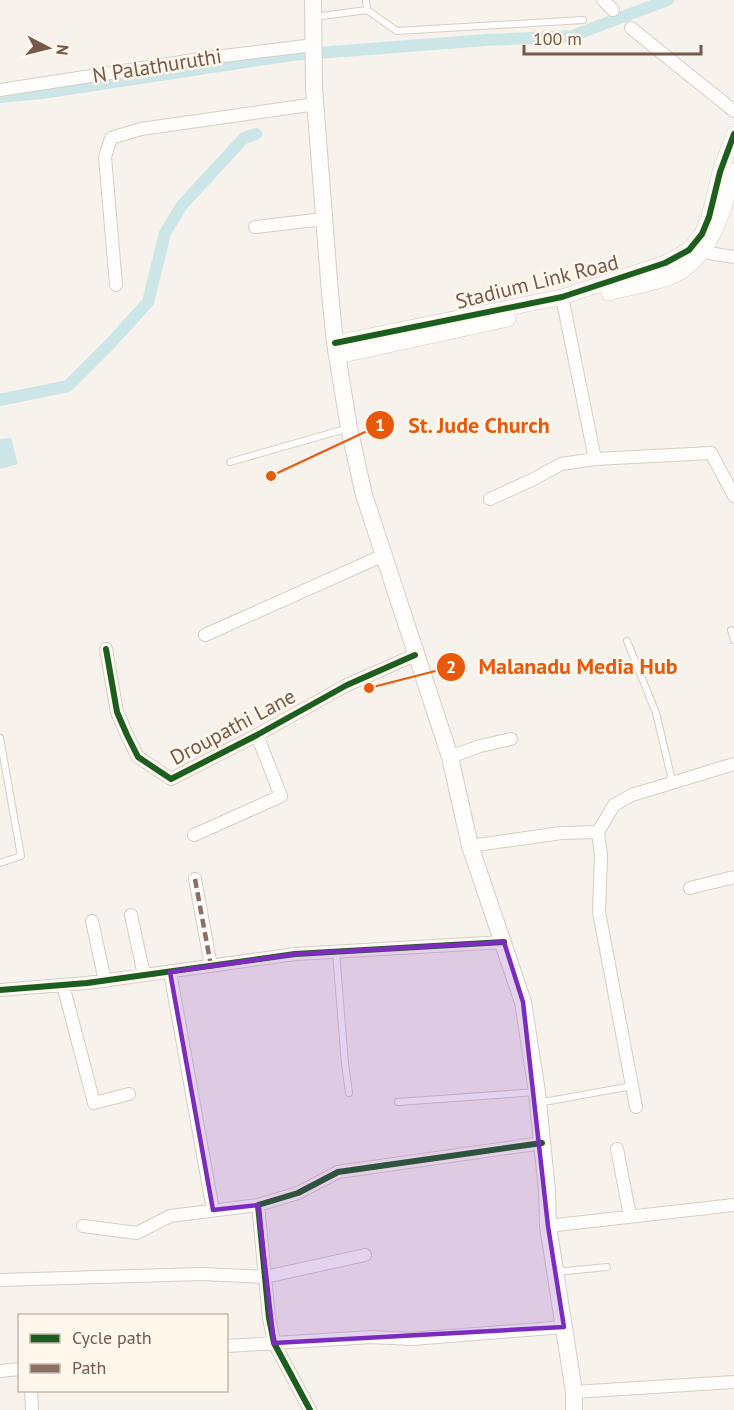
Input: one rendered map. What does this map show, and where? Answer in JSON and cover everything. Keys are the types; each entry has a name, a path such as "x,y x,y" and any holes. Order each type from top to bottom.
{"main road":[{"path":"313,0 315,96 324,219 336,350 349,428 364,495 450,757 470,846 523,1002 537,1098 547,1191 548,1226 574,1392 574,1410"},
{"path":"313,21 322,48 323,72 315,96"}],"street":[{"path":"603,0 613,10"},
{"path":"631,28 734,111"},
{"name":"N Palathuruthi","path":"0,90 207,58 314,45"},
{"path":"116,285 105,158 111,138 141,129 315,96"},
{"name":"Stadium Link Road","path":"336,350 487,325 563,301 654,268 689,250 702,234 709,217 720,172 734,134"},
{"name":"Stadium Link Road","path":"563,301 671,276 688,267 703,252 713,235 734,171"},
{"path":"255,227 324,219"},
{"path":"703,252 734,257"},
{"path":"563,301 595,459"},
{"path":"490,499 561,464 595,459 711,453 734,496"},
{"path":"205,635 384,555"},
{"name":"Droupathi Lane","path":"106,649 117,712 138,757 171,779 347,685 415,655"},
{"path":"194,835 281,796 257,735"},
{"path":"450,757 480,746 511,739"},
{"path":"636,1107 599,912 601,855 598,832 614,805 633,795 734,764"},
{"path":"470,846 561,833 598,832"},
{"path":"690,888 734,877"},
{"path":"195,879 211,966"},
{"path":"131,915 144,975"},
{"path":"93,921 105,981"},
{"path":"0,990 105,981 295,954 504,942"},
{"path":"170,972 213,1210"},
{"path":"63,985 94,1103 129,1094"},
{"path":"83,1226 137,1233 170,1216 258,1205 298,1193 338,1172 542,1143"},
{"path":"617,1149 630,1216"},
{"path":"258,1205 273,1342 310,1410"},
{"path":"548,1226 734,1205"},
{"path":"0,1280 202,1274 265,1277 365,1256"},
{"path":"228,1346 372,1337 412,1339 564,1327"},
{"path":"0,1371 18,1369"},
{"path":"574,1392 734,1382"},
{"path":"31,1392 32,1410"}],"lane":[{"path":"366,0 367,10"},
{"path":"313,21 367,10 397,31 583,20"},
{"path":"230,462 349,428"},
{"path":"731,630 734,640"},
{"path":"627,641 656,713 671,776 667,784"},
{"path":"0,738 21,856 0,863"},
{"path":"336,952 349,1093"},
{"path":"398,1102 537,1098 632,1086"},
{"path":"555,1272 607,1267"}],"highlighted area":[{"path":"504,942 523,1002 548,1226 564,1327 274,1343 258,1205 213,1210 170,972 295,954"}],"water":[{"path":"11,438 18,464 0,469 0,439"}],"waterway":[{"path":"0,97 42,93 292,55 486,40 572,36 668,0"},
{"path":"0,400 68,386 110,344 148,302 165,233 182,205 244,138 256,134"}],"marked path":[{"path":"195,879 211,966"}],"cycle path":[{"path":"335,343 562,297 665,263 689,250 702,234 734,134"},
{"path":"106,649 117,712 127,735 138,757 171,779 347,685 415,655"},
{"path":"0,990 87,983 295,954 504,942"},
{"path":"310,1410 274,1343 269,1318 258,1205 298,1193 338,1172 542,1143"}],"place":[{"name":"St. Jude Church","path":"271,476"},
{"name":"Malanadu Media Hub","path":"369,688"}]}
